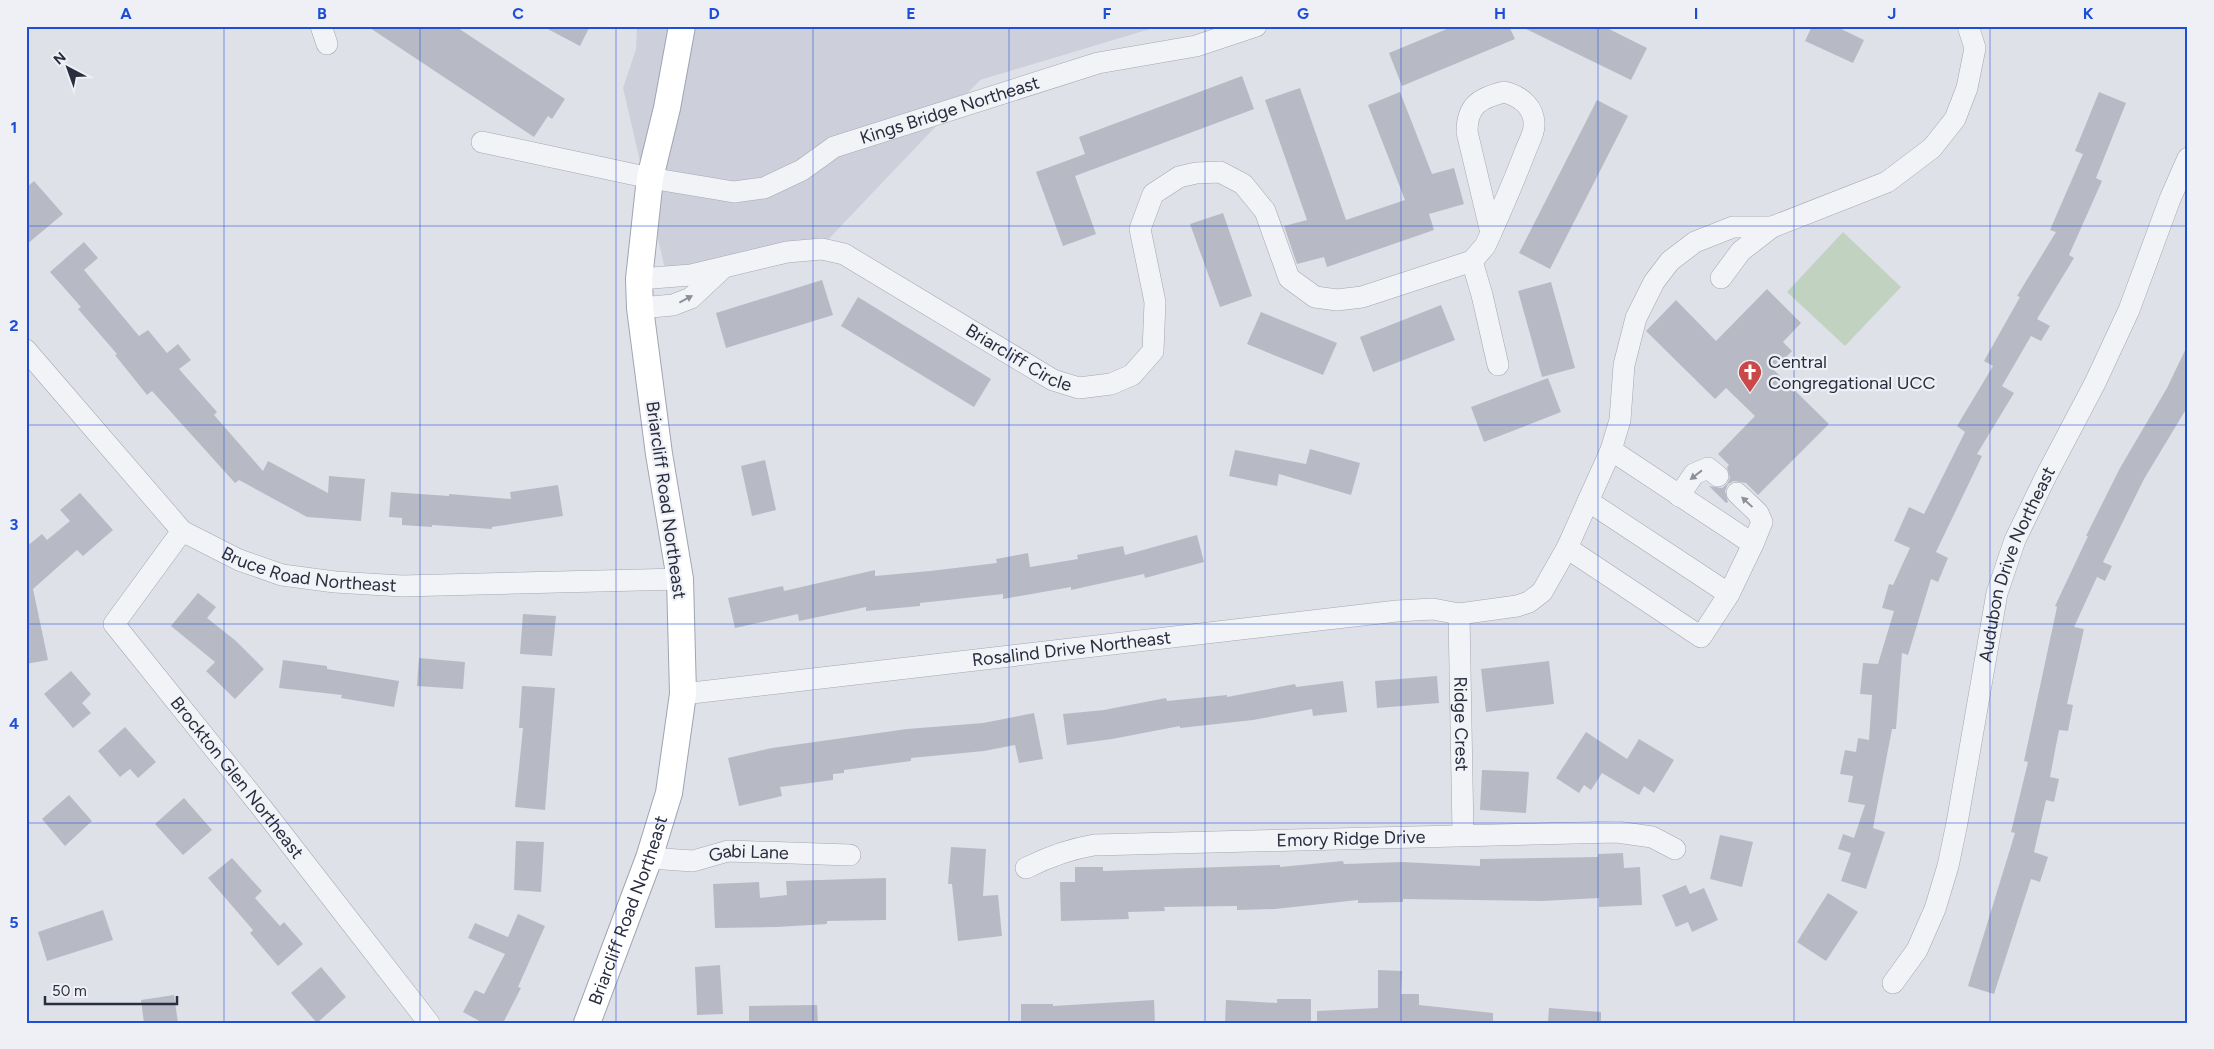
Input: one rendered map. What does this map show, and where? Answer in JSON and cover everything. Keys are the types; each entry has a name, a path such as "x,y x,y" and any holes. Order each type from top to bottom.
{"main road":[{"name":"Briarcliff Road Northeast","path":"587,1023 649,858 669,793 683,694 680,580 659,454 640,308 639,279 650,178 667,108 682,26"}],"street":[{"name":"Kings Bridge Northeast","path":"482,142 650,178 734,192 764,188 802,170 834,147 1098,63 1196,46 1256,26"},
{"path":"1721,278 1741,251 1772,227 1887,182 1932,148 1955,119 1967,88 1975,48 1968,26"},
{"path":"1491,233 1467,132 1467,122 1470,111 1484,97 1504,92 1513,95 1527,104 1532,113 1534,128 1514,181 1491,233 1485,246 1472,261 1482,295 1498,366"},
{"name":"Audubon Drive Northeast","path":"1893,983 1917,950 1935,909 1948,866 1997,593 2015,540 2095,383 2129,310 2170,199 2188,158"},
{"name":"Briarcliff Circle","path":"639,279 691,275 787,252 822,248 844,254 1053,380 1079,388 1111,384 1132,375 1153,351 1155,302 1140,229 1153,194 1179,177 1196,172 1220,172 1243,184 1265,211 1289,278 1315,297 1337,300 1362,297 1472,261"},
{"name":"Rosalind Drive Northeast","path":"683,694 1397,611 1433,609 1459,614 1517,606 1529,602 1542,592 1566,548 1611,450 1620,420 1624,365 1636,318 1654,282 1670,261 1695,242 1733,227 1772,227"},
{"name":"Briarcliff Circle","path":"640,308 673,305 690,298 722,268"},
{"name":"Bruce Road Northeast","path":"26,350 182,531 239,560 282,575 335,582 402,586 680,580"},
{"path":"1611,450 1753,544"},
{"path":"1679,496 1694,474 1708,468 1718,476"},
{"path":"1566,548 1701,637 1729,594 1762,522 1758,512 1737,493"},
{"path":"1588,501 1729,594"},
{"name":"Brockton Glen Northeast","path":"182,531 114,624 262,808 429,1023"},
{"name":"Ridge Crest","path":"1459,614 1462,834"},
{"name":"Emory Ridge Drive","path":"1026,868 1042,859 1076,848 1094,845 1462,834 1617,832 1652,836 1675,849"},
{"name":"Gabi Lane","path":"649,858 693,861 728,851 850,855"}],"shaded area":[{"path":"637,26 1160,26 980,80 821,247 668,282 623,88 636,49"}],"green space":[{"path":"1843,232 1901,287 1845,346 1787,292"}],"building":[{"path":"367,26 455,26 565,99 552,119 548,116 534,137"},
{"path":"542,26 590,26 580,46"},
{"path":"1454,26 1509,26 1515,39 1402,86 1389,53"},
{"path":"1520,26 1603,26 1647,48 1631,80"},
{"path":"1812,26 1835,26 1864,40 1853,63 1805,41"},
{"path":"1242,76 1254,109 1075,176 1096,234 1063,246 1036,172 1085,154 1079,137"},
{"path":"1300,88 1346,220 1405,200 1368,105 1400,92 1432,174 1454,168 1464,204 1429,214 1434,230 1327,267 1324,257 1297,264 1284,226 1307,220 1265,100"},
{"path":"2099,92 2126,103 2096,178 2102,181 2069,255 2074,258 2037,319 2050,326 2041,341 2031,336 2002,386 2014,393 1977,454 1982,456 1936,552 1948,558 1938,582 1931,579 1908,655 1902,653 1896,729 1892,729 1873,828 1885,832 1866,889 1841,881 1851,853 1838,849 1843,834 1854,838 1865,805 1848,802 1853,776 1840,774 1845,750 1856,752 1858,738 1869,740 1872,695 1860,694 1863,663 1878,664 1894,611 1882,608 1889,584 1893,585 1910,548 1894,541 1909,507 1924,514 1965,432 1957,426 1993,366 1984,361 2020,297 2017,296 2056,232 2050,230 2083,154 2075,151"},
{"path":"1597,100 1628,116 1550,269 1519,253"},
{"path":"34,181 63,214 26,245 26,188"},
{"path":"1223,213 1252,296 1220,307 1190,224"},
{"path":"84,242 98,258 84,270 139,336 148,330 167,353 178,344 191,360 179,369 217,412 214,415 263,471 268,461 328,493 329,476 365,479 361,521 307,517 239,480 235,483 152,391 147,395 115,355 117,354 78,309 81,307 50,272"},
{"path":"822,280 833,315 726,348 716,313"},
{"path":"1551,282 1575,368 1542,377 1518,291"},
{"name":"Central Congregational UCC","path":"1767,289 1801,323 1783,342 1792,351 1774,370 1829,424 1758,495 1746,483 1734,481 1728,484 1725,491 1728,502 1726,503 1709,486 1722,488 1730,478 1727,467 1729,465 1718,454 1755,416 1726,388 1715,399 1646,331 1676,300 1716,341"},
{"path":"858,297 991,379 974,407 841,326"},
{"path":"1441,305 1455,340 1373,372 1360,337"},
{"path":"1261,312 1337,343 1323,375 1247,344"},
{"path":"2188,344 2188,406 2144,479 2103,562 2112,566 2105,581 2097,577 2074,627 2084,629 2067,704 2073,705 2068,731 2059,730 2050,777 2059,779 2054,802 2046,800 2034,852 2048,857 2040,882 2031,879 1994,994 1968,986 2015,833 2011,832 2028,762 2024,761 2057,607 2055,606 2088,536 2086,536 2120,468 2167,388"},
{"path":"1548,378 1561,412 1484,442 1471,407"},
{"path":"1310,449 1360,463 1351,495 1279,474 1277,486 1229,476 1235,450 1306,464"},
{"path":"765,460 776,510 752,516 741,466"},
{"path":"558,485 563,516 492,527 492,529 402,525 402,518 389,517 391,492 511,499 510,492"},
{"path":"80,493 113,530 83,556 77,550 33,589 48,660 26,664 26,547 42,534 47,540 70,521 60,510"},
{"path":"1197,535 1204,562 1145,578 1144,574 1071,590 1071,587 1003,599 1003,594 920,603 920,606 866,611 866,607 799,621 798,614 735,628 728,598 783,586 784,591 875,570 875,576 930,571 997,563 996,559 1028,553 1030,567 1078,559 1077,555 1123,546 1125,555"},
{"path":"198,593 216,607 207,618 236,641 264,669 235,699 206,671 215,662 171,626"},
{"path":"523,614 556,616 552,656 520,654"},
{"path":"419,658 465,662 463,689 417,686"},
{"path":"283,660 327,666 327,669 399,681 394,707 341,698 342,695 279,688"},
{"path":"1549,661 1554,704 1486,712 1481,669"},
{"path":"71,671 91,694 82,703 91,713 73,728 44,694"},
{"path":"1437,676 1439,703 1377,708 1375,681"},
{"path":"1343,681 1347,712 1313,716 1312,709 1253,720 1180,728 1180,726 1112,739 1067,745 1063,714 1104,710 1166,698 1167,701 1227,695 1227,697 1295,684 1296,687"},
{"path":"522,686 555,688 545,810 515,807 523,728 519,728"},
{"path":"1034,713 1043,759 1019,763 1015,745 984,751 911,758 911,761 844,770 844,773 833,774 833,780 780,787 782,796 739,806 728,758 772,748 907,729 983,723"},
{"path":"125,727 156,762 138,778 130,769 120,777 98,751"},
{"path":"1586,732 1627,759 1639,739 1674,760 1654,793 1644,786 1639,795 1602,773 1591,790 1584,785 1579,793 1556,778"},
{"path":"1482,770 1529,772 1526,813 1480,810"},
{"path":"69,795 92,821 65,846 42,819"},
{"path":"184,798 212,830 183,855 155,824"},
{"path":"1720,835 1753,842 1742,887 1710,879"},
{"path":"516,841 544,842 541,892 514,890"},
{"path":"951,847 986,849 983,896 998,895 1002,936 958,941 952,884 948,884"},
{"path":"1623,853 1624,868 1640,867 1642,905 1599,907 1599,898 1542,901 1403,899 1403,902 1358,903 1358,900 1275,909 1237,910 1237,906 1164,907 1165,911 1128,912 1129,919 1061,921 1060,882 1075,882 1075,867 1103,867 1103,871 1280,865 1280,867 1343,861 1344,864 1402,862 1480,866 1480,859 1598,857 1598,854"},
{"path":"232,858 262,891 255,898 280,926 284,922 303,944 278,966 250,933 253,930 208,878"},
{"path":"886,878 886,920 827,921 827,924 777,927 715,928 713,884 759,882 760,898 787,895 786,881"},
{"path":"1686,885 1690,894 1704,888 1718,920 1692,932 1688,922 1676,927 1662,895"},
{"path":"1828,893 1858,912 1826,961 1797,942"},
{"path":"103,910 113,940 47,961 38,932"},
{"path":"518,914 545,926 518,987 521,988 503,1023 483,1023 463,1012 475,990 484,994 505,954 468,938 475,923 508,937"},
{"path":"720,965 723,1014 697,1015 695,967"},
{"path":"321,967 346,997 317,1023 291,993"},
{"path":"1378,970 1402,971 1401,994 1419,994 1419,1005 1493,1013 1493,1023 1317,1023 1317,1011 1378,1008"},
{"path":"174,995 178,1023 144,1023 141,1000"},
{"path":"1277,999 1311,999 1311,1023 1225,1023 1226,1000 1277,1003"},
{"path":"1154,1000 1155,1023 1021,1023 1021,1004 1053,1004 1053,1006"},
{"path":"817,1005 818,1023 749,1023 749,1006"},
{"path":"1549,1008 1601,1012 1601,1023 1548,1023"}],"place":[{"name":"Central Congregational UCC","path":"1750,393"}]}
